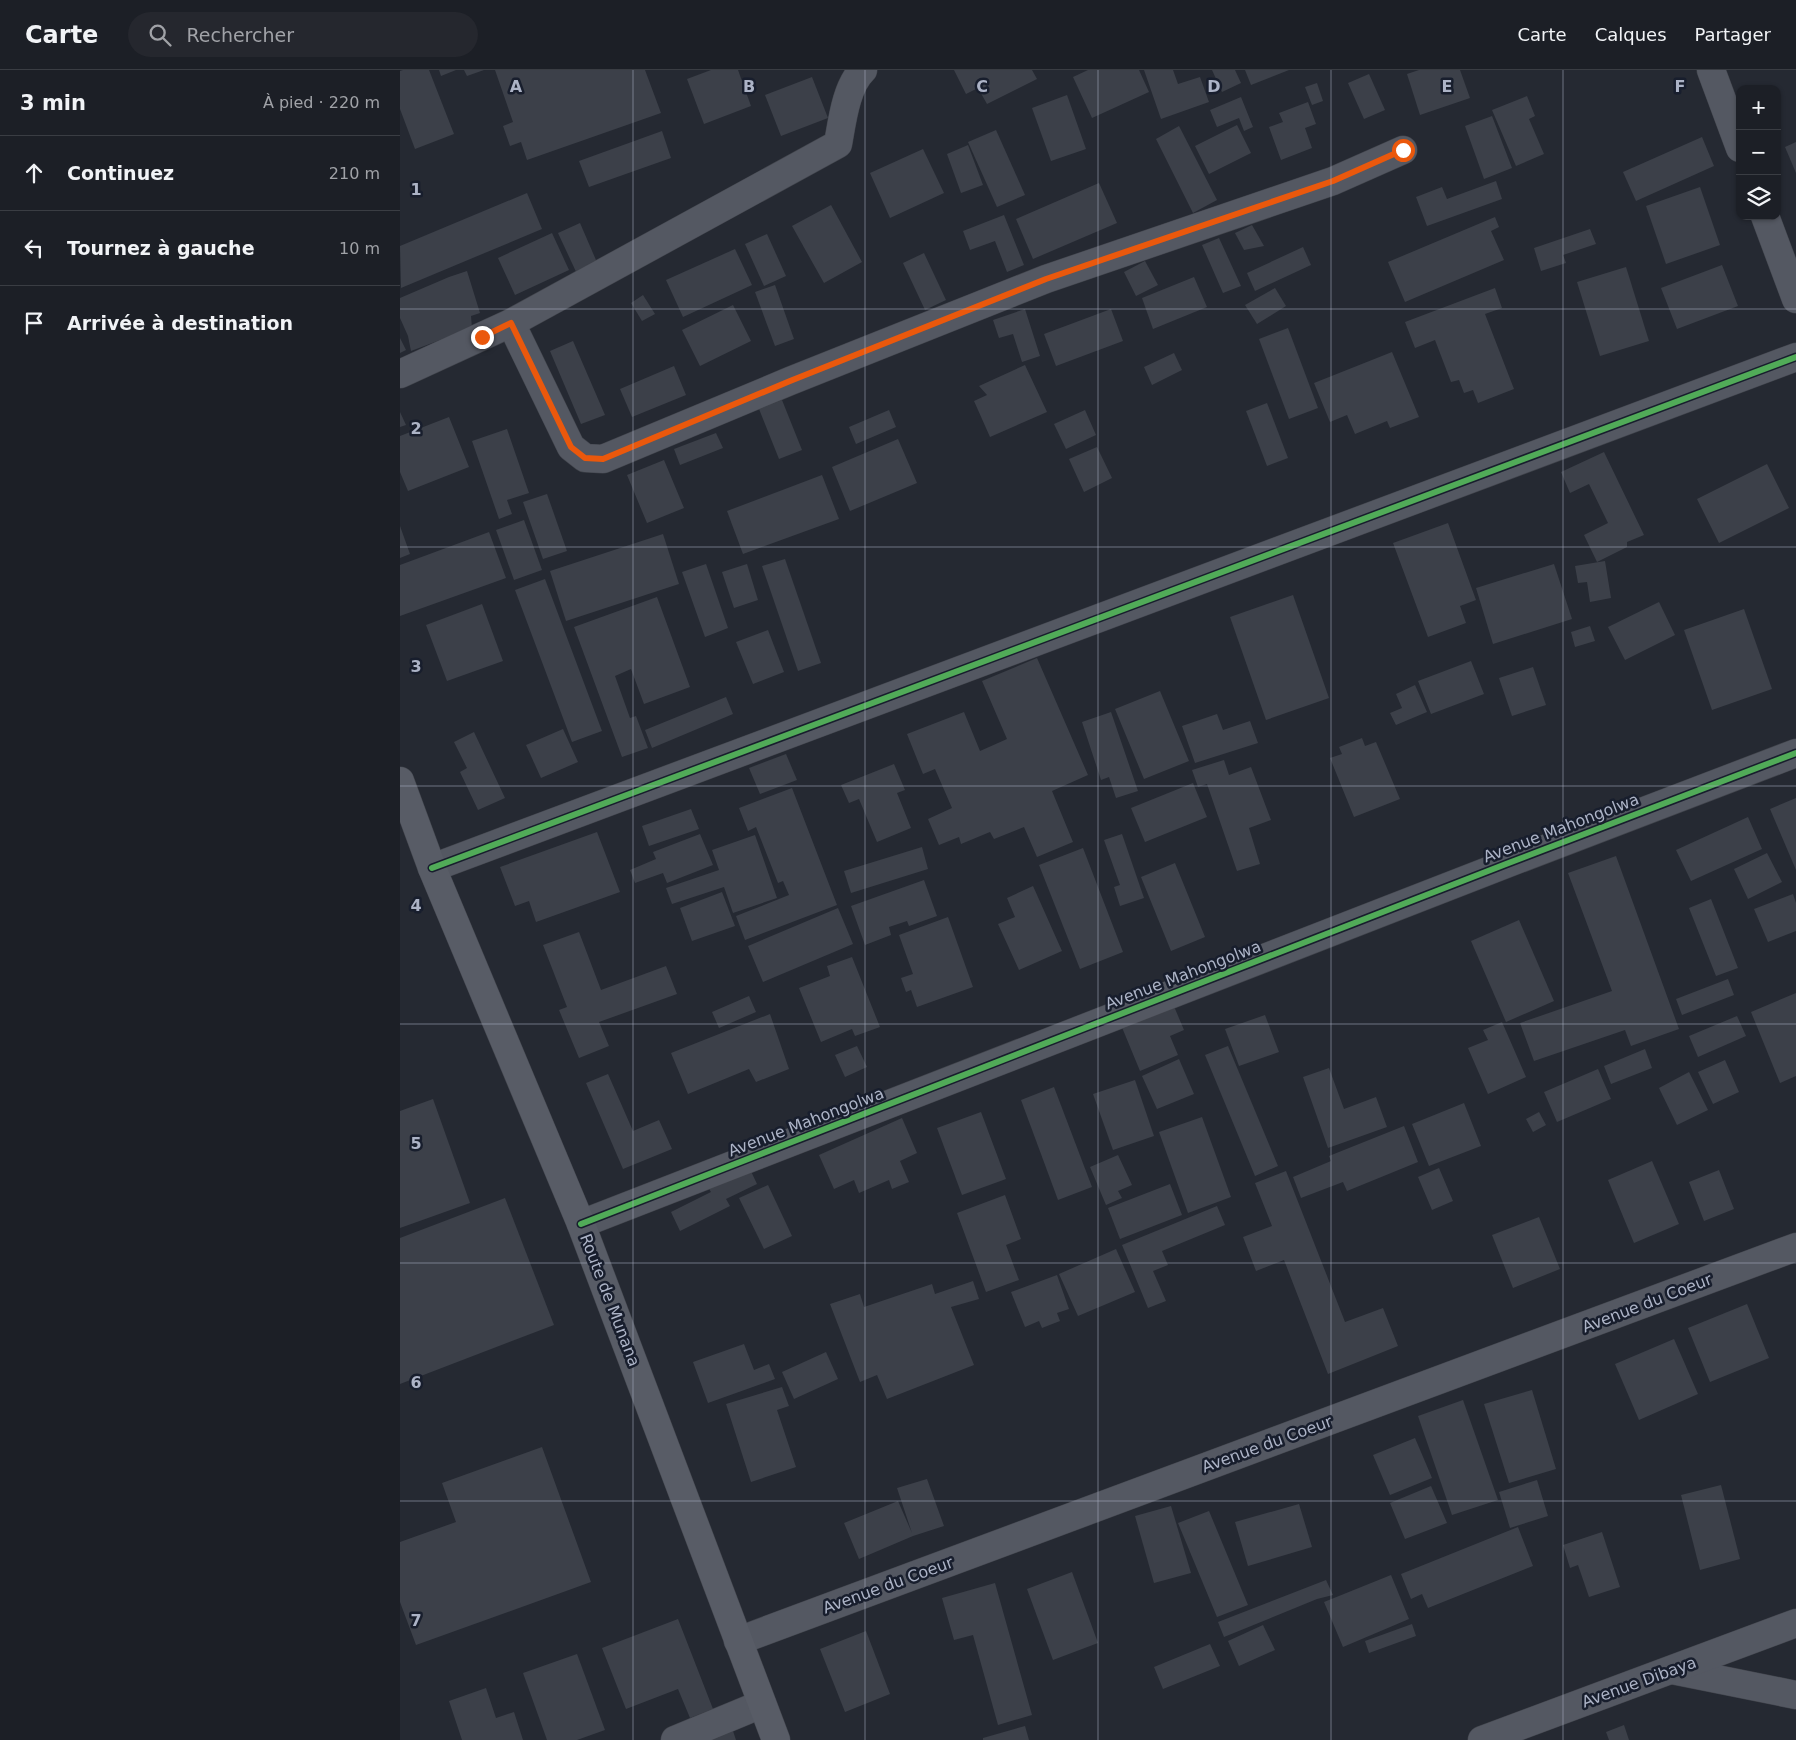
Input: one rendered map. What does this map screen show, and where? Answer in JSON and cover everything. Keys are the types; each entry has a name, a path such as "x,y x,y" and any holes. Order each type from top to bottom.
{"main road":[{"name":"Route de Munana","path":"400,781 432,868 581,1224 776,1740"}],"street":[{"path":"400,374 511,323 838,144 848,97 859,74 863,70"},
{"path":"1711,70 1736,137"},
{"path":"511,323 571,447 585,458 603,459 790,381 1046,279 1333,181 1403,150"},
{"path":"1766,220 1796,299"},
{"path":"432,868 1796,357"},
{"name":"Avenue Mahongolwa","path":"581,1224 1497,867 1796,753"},
{"name":"Avenue du Coeur","path":"738,1641 1796,1247"},
{"name":"Avenue Dibaya","path":"1482,1740 1796,1623"},
{"path":"1672,1670 1796,1695"},
{"path":"675,1740 762,1704"}],"building":[{"path":"429,70 454,134 415,149 400,109 400,71"},
{"path":"439,70 456,70 441,76"},
{"path":"464,70 484,70 467,76"},
{"path":"495,70 645,70 661,113 527,160 521,142 510,146 503,126 513,122"},
{"path":"711,70 738,70 751,106 704,124 687,79"},
{"path":"954,70 1032,70 1037,79 987,104 978,88 966,94"},
{"path":"1088,70 1139,70 1149,92 1092,118 1073,77"},
{"path":"1144,70 1173,70 1178,84 1200,77 1209,102 1161,119"},
{"path":"1212,70 1235,70 1241,83 1222,92"},
{"path":"1245,70 1289,70 1251,85"},
{"path":"1419,70 1460,70 1470,98 1420,115 1407,74"},
{"path":"1369,74 1385,110 1364,119 1348,83"},
{"path":"812,77 828,118 781,136 765,95"},
{"path":"1317,83 1323,101 1312,105 1305,87"},
{"path":"1067,95 1086,149 1051,161 1032,108"},
{"path":"1527,96 1535,116 1529,119 1544,154 1516,166 1492,110"},
{"path":"1241,97 1253,127 1244,131 1239,118 1217,127 1210,110"},
{"path":"1308,102 1316,124 1305,128 1312,148 1281,160 1269,127 1283,122 1279,113"},
{"path":"1492,116 1512,168 1484,179 1465,126"},
{"path":"1237,125 1251,153 1209,174 1195,146"},
{"path":"1179,126 1217,200 1193,213 1156,139"},
{"path":"996,130 1025,195 997,207 968,142"},
{"path":"662,131 671,158 589,187 579,161"},
{"path":"1702,137 1714,166 1636,201 1623,172"},
{"path":"1796,142 1796,173 1785,147"},
{"path":"968,145 983,185 961,193 947,154"},
{"path":"923,149 944,193 890,218 870,173"},
{"path":"1496,181 1502,199 1427,226 1416,197 1442,187 1447,199"},
{"path":"1099,183 1117,223 1033,259 1016,219"},
{"path":"1700,187 1720,245 1666,264 1646,206"},
{"path":"527,193 542,229 401,288 400,246"},
{"path":"831,205 862,262 824,283 792,226"},
{"path":"1004,215 1024,265 1007,272 995,241 970,250 963,231"},
{"path":"1495,217 1499,227 1491,231 1504,260 1405,302 1388,262"},
{"path":"580,223 599,267 578,276 558,233"},
{"path":"1252,225 1264,246 1244,250 1235,233"},
{"path":"1590,229 1596,244 1563,255 1566,263 1541,271 1534,248"},
{"path":"552,233 569,270 515,295 498,258"},
{"path":"767,234 786,276 764,286 745,244"},
{"path":"1219,238 1241,286 1223,293 1202,245"},
{"path":"1303,247 1311,265 1255,291 1247,273"},
{"path":"735,249 752,285 683,317 666,280"},
{"path":"924,253 946,300 925,310 903,263"},
{"path":"1145,261 1158,285 1136,296 1124,272"},
{"path":"1722,265 1738,306 1677,329 1661,288"},
{"path":"1626,267 1649,341 1600,356 1577,282"},
{"path":"467,271 480,313 471,316 472,328 411,351 408,336 400,318 400,298"},
{"path":"1194,277 1207,307 1153,329 1142,298"},
{"path":"775,285 794,339 775,346 755,292"},
{"path":"1275,288 1286,306 1257,324 1245,305"},
{"path":"1495,288 1502,308 1485,314 1514,389 1478,403 1473,390 1464,393 1459,380 1451,382 1435,340 1415,348 1405,322"},
{"path":"643,295 655,314 642,321 631,303"},
{"path":"733,305 751,341 700,366 682,330"},
{"path":"1025,309 1040,356 1022,362 1013,334 999,338 993,320"},
{"path":"1111,309 1123,341 1056,366 1044,334"},
{"path":"1288,328 1318,408 1289,419 1259,339"},
{"path":"400,338 406,350 400,353"},
{"path":"573,341 605,415 581,424 550,351"},
{"path":"1392,352 1419,417 1390,428 1387,421 1355,434 1347,415 1330,422 1314,383"},
{"path":"1174,353 1182,370 1152,385 1144,367"},
{"path":"1025,365 1047,412 990,437 974,401 987,395 979,386"},
{"path":"674,366 686,395 632,417 620,389"},
{"path":"782,400 802,450 779,459 759,409"},
{"path":"1267,403 1288,458 1267,466 1246,411"},
{"path":"889,410 896,427 856,444 849,427"},
{"path":"1085,410 1096,435 1066,449 1054,424"},
{"path":"400,412 406,425 400,427"},
{"path":"449,417 469,467 408,491 400,472 400,436"},
{"path":"507,429 529,493 507,500 512,514 499,519 472,441"},
{"path":"716,433 723,448 680,465 674,449"},
{"path":"898,439 917,483 850,511 832,467"},
{"path":"1097,447 1112,478 1084,492 1069,459"},
{"path":"1604,452 1644,535 1627,542 1627,547 1597,562 1584,535 1608,523 1589,484 1570,493 1561,472"},
{"path":"664,460 684,508 647,523 627,475"},
{"path":"1767,464 1789,508 1719,543 1697,499"},
{"path":"822,475 839,519 743,554 727,511"},
{"path":"547,494 567,551 543,559 523,502"},
{"path":"524,520 542,570 514,580 496,530"},
{"path":"1448,523 1476,600 1460,606 1466,623 1428,637 1393,543"},
{"path":"400,526 410,554 400,558"},
{"path":"489,532 506,578 400,616 400,565"},
{"path":"663,534 679,584 566,621 550,571"},
{"path":"785,559 821,663 798,671 762,566"},
{"path":"1605,561 1611,598 1590,602 1587,582 1578,583 1575,566"},
{"path":"706,564 728,628 705,637 682,572"},
{"path":"747,564 758,600 734,608 722,572"},
{"path":"1554,564 1572,619 1493,644 1476,588"},
{"path":"545,579 602,731 572,742 515,590"},
{"path":"1293,595 1329,698 1266,720 1230,617"},
{"path":"657,597 690,687 644,704 631,669 615,676 630,718 636,716 648,748 622,757 574,627"},
{"path":"1659,602 1675,635 1625,660 1608,627"},
{"path":"482,604 503,661 447,681 426,625"},
{"path":"1744,609 1772,689 1712,710 1684,630"},
{"path":"1590,626 1595,641 1575,647 1571,632"},
{"path":"768,630 784,672 753,684 736,642"},
{"path":"1037,658 1088,775 1052,791 1073,842 1037,857 1024,827 994,839 990,832 961,844 959,837 939,845 928,819 952,808 935,769 923,774 907,734 964,712 980,751 1007,739 982,681"},
{"path":"1471,661 1484,694 1431,714 1418,681"},
{"path":"1533,667 1546,705 1512,716 1499,678"},
{"path":"1415,685 1427,712 1396,725 1390,713 1402,708 1396,694"},
{"path":"1160,691 1189,761 1144,779 1115,709"},
{"path":"726,697 733,714 652,748 645,730"},
{"path":"1111,712 1138,791 1116,798 1109,777 1101,780 1082,722"},
{"path":"1217,714 1223,730 1250,721 1258,743 1195,763 1182,726"},
{"path":"563,729 578,762 541,778 526,745"},
{"path":"474,732 505,798 478,810 460,772 467,768 454,742"},
{"path":"1362,738 1365,746 1376,742 1400,799 1354,817 1330,758 1342,754 1339,747"},
{"path":"786,754 797,780 760,794 749,768"},
{"path":"1224,760 1229,775 1251,767 1271,820 1249,828 1260,864 1237,871 1207,784 1198,787 1192,770"},
{"path":"894,764 905,790 897,793 911,828 877,842 859,799 849,803 841,785"},
{"path":"1193,783 1207,817 1145,842 1131,808"},
{"path":"792,788 837,905 745,940 736,916 789,895 783,881 778,883 756,827 748,831 739,808"},
{"path":"1796,798 1796,870 1770,809"},
{"path":"691,809 699,829 649,846 642,826"},
{"path":"1748,817 1762,849 1691,881 1676,850"},
{"path":"597,832 620,892 536,922 529,901 515,906 500,867"},
{"path":"700,834 713,865 667,883 663,873 635,883 630,870 656,859 653,852"},
{"path":"1122,834 1144,898 1120,906 1114,887 1120,885 1104,840"},
{"path":"755,835 777,898 733,913 724,887 672,904 666,888 719,870 712,850"},
{"path":"922,847 928,869 851,893 844,871"},
{"path":"1083,848 1123,952 1080,969 1039,865"},
{"path":"1767,853 1782,882 1748,899 1734,869"},
{"path":"1616,856 1679,1029 1631,1046 1625,1030 1534,1061 1520,1023 1612,991 1568,873"},
{"path":"1175,863 1205,937 1171,951 1141,877"},
{"path":"924,880 937,916 909,926 907,921 889,927 891,935 865,945 851,906"},
{"path":"1033,886 1062,951 1019,970 998,924 1015,917 1007,898"},
{"path":"722,892 735,926 692,941 680,908"},
{"path":"1793,894 1796,903 1796,931 1768,942 1754,909"},
{"path":"1711,899 1738,968 1716,976 1689,908"},
{"path":"838,908 853,944 763,982 748,946"},
{"path":"948,917 973,987 917,1007 911,990 906,992 901,978 913,974 899,935"},
{"path":"1519,920 1554,1001 1506,1022 1471,941"},
{"path":"579,932 601,990 666,966 677,994 599,1022 609,1046 579,1058 559,1010 567,1007 543,945"},
{"path":"852,957 880,1027 855,1036 852,1029 821,1042 799,988 830,976 827,966"},
{"path":"1728,979 1734,995 1682,1015 1676,999"},
{"path":"1796,993 1796,1076 1780,1083 1751,1012"},
{"path":"749,996 756,1012 719,1028 712,1012"},
{"path":"1173,1004 1184,1030 1170,1036 1178,1055 1140,1071 1121,1025"},
{"path":"770,1014 789,1069 756,1082 749,1069 688,1094 671,1053"},
{"path":"1265,1015 1279,1052 1239,1066 1225,1029"},
{"path":"1737,1016 1746,1036 1698,1057 1689,1036"},
{"path":"1502,1022 1526,1077 1488,1094 1468,1048 1488,1040 1483,1030"},
{"path":"857,1046 867,1067 845,1077 835,1055"},
{"path":"1228,1046 1278,1166 1255,1176 1205,1055"},
{"path":"1645,1049 1652,1068 1611,1084 1604,1066"},
{"path":"1179,1059 1194,1094 1157,1109 1142,1076"},
{"path":"1725,1060 1739,1092 1713,1104 1698,1072"},
{"path":"1329,1068 1344,1109 1376,1097 1387,1127 1328,1148 1303,1077"},
{"path":"1598,1069 1611,1099 1557,1122 1544,1092"},
{"path":"1689,1072 1708,1110 1677,1125 1659,1088"},
{"path":"608,1074 633,1131 659,1120 672,1149 623,1169 586,1083"},
{"path":"1135,1080 1154,1136 1113,1150 1093,1094"},
{"path":"1054,1087 1092,1187 1058,1200 1021,1100"},
{"path":"433,1099 470,1203 400,1228 400,1111"},
{"path":"1464,1103 1481,1146 1429,1166 1412,1124"},
{"path":"981,1112 1006,1179 962,1195 937,1128"},
{"path":"1539,1112 1546,1125 1533,1132 1526,1119"},
{"path":"1202,1117 1231,1197 1188,1213 1159,1132"},
{"path":"902,1118 917,1153 900,1161 909,1182 892,1189 889,1180 859,1193 854,1180 834,1189 819,1155"},
{"path":"1404,1126 1418,1162 1347,1191 1343,1182 1301,1198 1293,1177 1331,1161 1329,1156"},
{"path":"1118,1155 1132,1185 1118,1191 1122,1198 1106,1205 1090,1167"},
{"path":"1652,1161 1679,1224 1634,1243 1608,1180"},
{"path":"749,1167 757,1184 726,1199 730,1206 680,1231 671,1212 711,1192 708,1187"},
{"path":"1439,1168 1453,1201 1432,1210 1418,1177"},
{"path":"1719,1170 1734,1209 1704,1221 1689,1182"},
{"path":"1286,1171 1345,1322 1383,1308 1398,1346 1328,1374 1284,1260 1256,1271 1243,1237 1272,1226 1255,1183"},
{"path":"1170,1184 1182,1215 1120,1239 1108,1208"},
{"path":"768,1185 792,1236 764,1249 739,1198"},
{"path":"1005,1195 1021,1239 1006,1245 1019,1280 986,1292 957,1213"},
{"path":"505,1198 554,1325 400,1384 400,1238"},
{"path":"1217,1206 1225,1225 1162,1251 1168,1265 1153,1271 1166,1301 1148,1308 1122,1245"},
{"path":"1539,1217 1560,1269 1513,1288 1492,1235"},
{"path":"1116,1249 1135,1292 1078,1316 1059,1274"},
{"path":"1057,1275 1069,1309 1057,1313 1060,1321 1042,1328 1039,1321 1025,1327 1011,1292"},
{"path":"973,1281 979,1299 951,1307 974,1365 887,1399 877,1375 860,1382 830,1304 860,1294 864,1307 932,1284 935,1294"},
{"path":"1747,1304 1769,1358 1710,1382 1688,1328"},
{"path":"1674,1339 1698,1394 1639,1420 1615,1364"},
{"path":"744,1344 754,1370 769,1364 775,1379 708,1403 693,1362"},
{"path":"826,1352 838,1379 794,1399 782,1372"},
{"path":"782,1387 789,1406 777,1410 796,1467 751,1482 726,1404"},
{"path":"1532,1390 1556,1469 1509,1483 1484,1404"},
{"path":"1463,1400 1498,1500 1452,1515 1418,1416"},
{"path":"1415,1438 1432,1478 1390,1495 1373,1455"},
{"path":"542,1447 591,1582 416,1645 400,1602 400,1542 456,1522 442,1483"},
{"path":"927,1479 944,1526 913,1536 859,1559 844,1523 898,1501 912,1533 897,1488"},
{"path":"1537,1480 1548,1516 1510,1528 1499,1492"},
{"path":"1721,1485 1740,1559 1700,1570 1681,1495"},
{"path":"1431,1486 1447,1523 1405,1539 1390,1503"},
{"path":"1299,1504 1312,1547 1248,1566 1235,1522"},
{"path":"1171,1506 1191,1573 1154,1583 1135,1516"},
{"path":"1209,1511 1248,1605 1217,1617 1178,1523"},
{"path":"1518,1527 1533,1566 1428,1608 1422,1594 1411,1599 1401,1574"},
{"path":"1602,1532 1620,1587 1589,1597 1578,1565 1570,1568 1563,1545"},
{"path":"1072,1572 1098,1643 1053,1660 1027,1589"},
{"path":"1391,1575 1409,1619 1343,1647 1324,1602"},
{"path":"1326,1580 1333,1595 1317,1599 1224,1637 1218,1622"},
{"path":"995,1583 1032,1715 998,1725 973,1635 954,1640 942,1598"},
{"path":"678,1619 713,1709 690,1718 678,1689 626,1709 602,1648"},
{"path":"1412,1624 1416,1636 1369,1653 1365,1641"},
{"path":"1263,1625 1275,1650 1239,1666 1228,1641"},
{"path":"866,1631 890,1694 845,1712 820,1649"},
{"path":"1210,1644 1220,1666 1163,1689 1154,1667"},
{"path":"577,1654 605,1730 577,1740 547,1740 523,1673"},
{"path":"486,1688 496,1718 514,1712 523,1740 462,1740 449,1701"},
{"path":"1624,1725 1629,1740 1609,1740 1606,1732"},
{"path":"1025,1726 1029,1740 983,1740 983,1738"},
{"path":"733,1731 736,1740 712,1740"}],"cycle path":[{"path":"432,868 1796,357"},
{"path":"581,1224 1796,753"}],"route":[{"path":"482,337 511,323 571,447 585,458 603,459 790,381 1046,279 1333,181 1403,150"}]}
